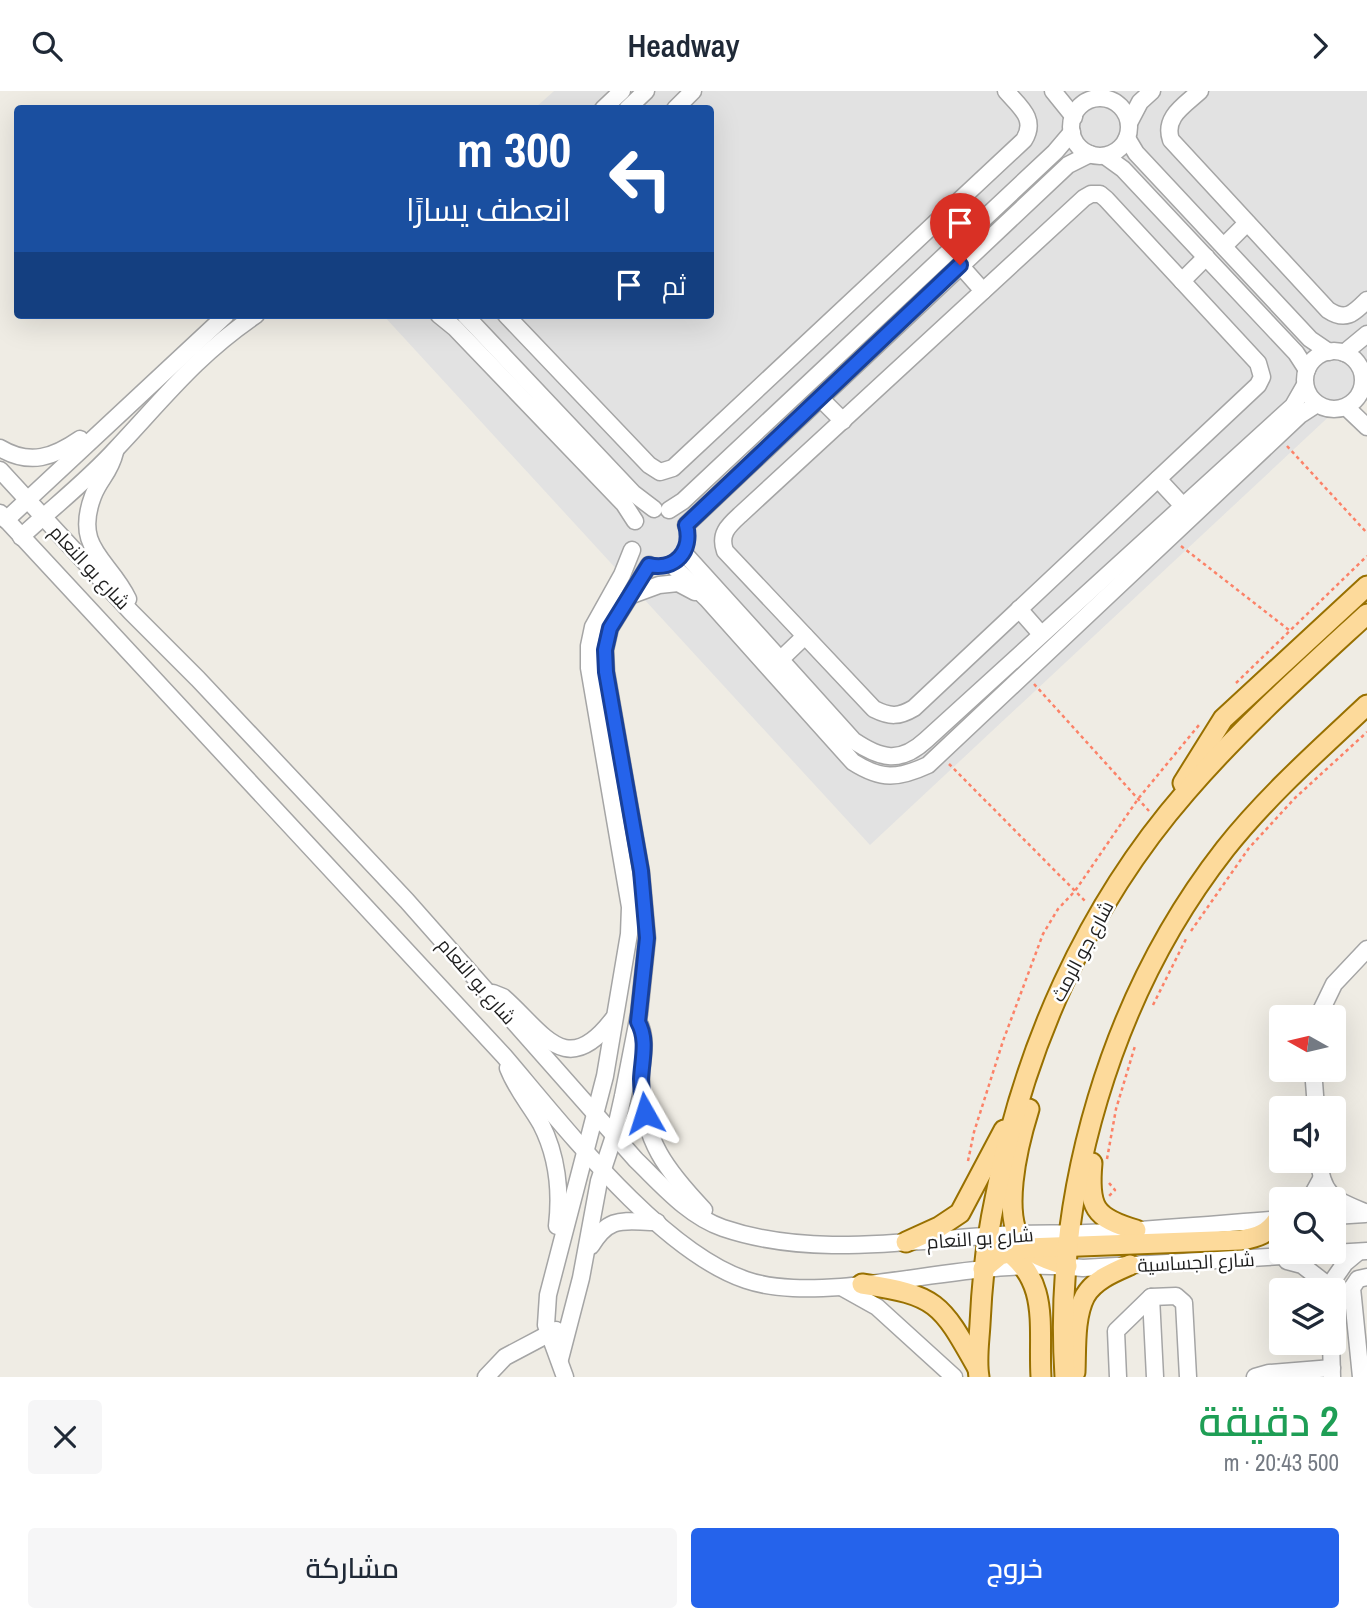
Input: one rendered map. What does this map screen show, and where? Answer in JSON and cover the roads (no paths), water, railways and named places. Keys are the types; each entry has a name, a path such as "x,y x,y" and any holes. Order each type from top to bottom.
{"main road":[{"path":"1160,824 1223,719 1367,586"},
{"name":"شارع جو الرمث","path":"978,1373 983,1269 1000,1169 1017,1104 1056,997 1098,915 1160,824 1222,751 1367,614"},
{"path":"1065,1377 1063,1333 1069,1249 1088,1132 1123,1025 1171,928 1225,850 1274,793 1367,705"},
{"path":"1039,1040 1042,1063 1012,1189 1013,1220 1019,1250 1037,1291 1040,1306 1041,1377"},
{"path":"906,1242 939,1227 960,1213 1017,1104"},
{"path":"1088,1132 1092,1163 1090,1184 1096,1210 1112,1223 1136,1230"},
{"path":"983,1269 995,1258 1019,1250 1241,1240 1259,1237 1269,1230"},
{"path":"988,1236 1019,1250"},
{"path":"1074,1377 1079,1320 1085,1296 1097,1283 1129,1265"},
{"path":"862,1284 902,1290 933,1303 953,1325 978,1373"}],"street":[{"path":"607,105 622,91"},
{"path":"631,105 646,91"},
{"path":"679,105 693,91"},
{"path":"510,319 649,465 660,472 673,468 1024,140 1029,131 1028,115 1006,91"},
{"path":"1054,91 1073,124 1078,146 1123,169 1296,353 1306,378 1308,393 1317,404 1331,409 1357,403"},
{"path":"686,525 1068,165 1118,150 1140,102 1152,91"},
{"path":"1200,91 1171,120 1168,127 1171,140 1328,310 1341,317 1353,314 1367,300"},
{"path":"470,319 633,493 662,509 682,519 686,525 688,541 684,553 664,567 649,565 636,557 632,550 630,535 640,515 662,509 683,501 1055,152 1082,105 1103,95 1123,109 1136,153 1310,339 1356,362 1363,362 1363,383 1357,403 1367,426"},
{"path":"1091,194 1100,194 1258,363 1262,377 1258,385 915,708 895,716 874,709 725,551 723,535 728,526 983,291 1084,198 1091,194"},
{"path":"1224,246 1247,223"},
{"path":"928,230 948,253"},
{"path":"1182,281 1206,257"},
{"path":"960,265 983,291"},
{"path":"3,516 27,499 222,319"},
{"path":"21,537 115,451 193,364 227,334 250,319"},
{"path":"444,319 624,504 635,521"},
{"path":"684,553 853,741 870,752 887,757 902,756 916,750 1293,406 1315,358 1336,352 1367,334"},
{"path":"789,360 810,382"},
{"path":"551,403 570,383"},
{"path":"820,398 843,421"},
{"path":"671,564 707,599 853,762 868,772 885,777 909,774 928,765 1300,415 1317,404"},
{"path":"0,449 16,456 48,457 64,451 84,436 99,433"},
{"path":"115,451 110,470 93,495 87,524 92,548 123,588 131,612"},
{"name":"شارع بو النعام","path":"0,470 131,612 198,679 397,891 614,1136 674,1197 720,1227 778,1241 812,1244 906,1242 988,1236"},
{"path":"1158,479 1183,506"},
{"name":"شارع بو النعام","path":"3,516 504,1056 585,1149 657,1222 695,1252 716,1266 747,1280 809,1288 841,1287 983,1269"},
{"path":"565,1377 546,1325 548,1295 605,1076 629,934 630,907 589,668 589,646 593,627 622,575 632,550"},
{"path":"560,1359 586,1254 603,1168 614,1136 638,1022 647,938 641,871 605,650 610,628 649,565"},
{"path":"629,596 659,585 678,583 707,599"},
{"path":"1019,609 1041,634"},
{"path":"780,659 805,636"},
{"path":"1324,1005 1334,984 1367,949"},
{"path":"484,991 503,997 550,1042 566,1048 585,1047 592,1043 615,1017"},
{"path":"638,1022 644,1048 641,1077 645,1113 657,1151 672,1176 720,1227"},
{"path":"504,1056 516,1088 541,1125 553,1157 559,1207 556,1263"},
{"path":"1320,1173 1321,1179 1333,1197 1367,1214"},
{"path":"1317,1187 1321,1179"},
{"path":"1346,1215 1367,1214"},
{"name":"شارع الجساسية","path":"1269,1220 1136,1230 1069,1249 1083,1268 1269,1258"},
{"path":"586,1254 601,1230 608,1225 617,1221 657,1222"},
{"path":"1335,1278 1345,1263 1362,1252"},
{"path":"1299,1264 1317,1278"},
{"path":"1361,1377 1352,1289 1358,1279 1367,1277"},
{"path":"841,1287 877,1307 954,1377"},
{"path":"1118,1377 1116,1331 1151,1297 1176,1296 1184,1303 1188,1377"},
{"path":"1151,1297 1155,1377"},
{"path":"486,1377 505,1357 548,1332 569,1326"},
{"path":"1255,1377 1269,1373 1332,1373 1331,1355"}]}
